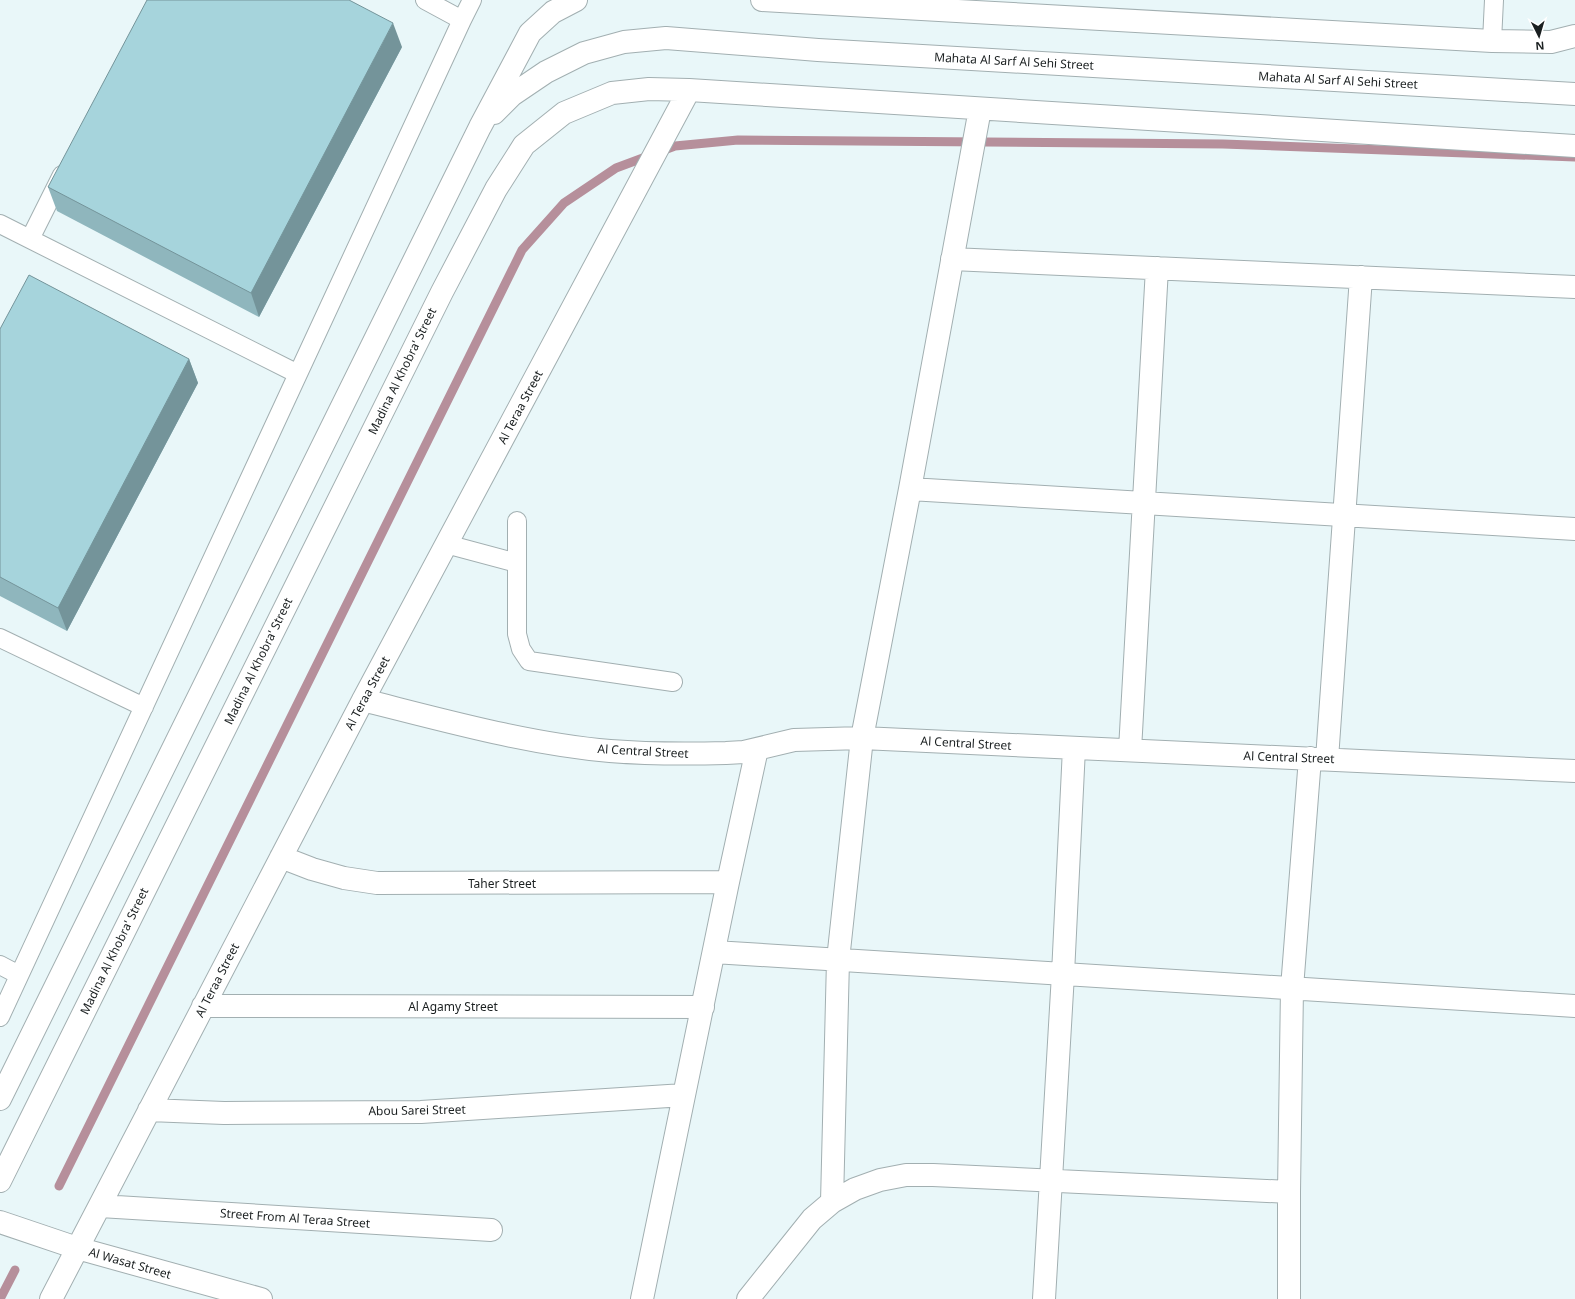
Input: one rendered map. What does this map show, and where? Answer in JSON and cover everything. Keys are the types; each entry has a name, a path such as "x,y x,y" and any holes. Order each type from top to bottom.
{"street":[{"path":"0,1099 480,127 530,33 553,12 576,0"},
{"path":"762,0 948,5 1492,41 1551,42 1575,36"},
{"name":"Mahata Al Sarf Al Sehi Street","path":"480,127 517,91 546,72 584,53 624,42 666,38 826,50 1575,94"},
{"name":"Madina Al Khobra' Street","path":"0,1181 442,292 496,189 524,145 564,112 612,93 649,89 689,90"},
{"path":"689,90 1575,146"},
{"name":"Al Teraa Street","path":"51,1299 363,700 689,90"},
{"path":"832,1202 838,960 862,738 910,489 980,109"},
{"path":"952,259 1575,287"},
{"path":"1130,750 1145,504 1157,268"},
{"path":"1289,1299 1292,988 1344,515 1361,277"},
{"path":"910,489 1575,530"},
{"name":"Al Central Street","path":"363,700 460,724 549,743 610,751 726,753 757,749 794,740 862,738 1575,771"},
{"path":"1044,1299 1063,974 1074,748"},
{"path":"642,1299 757,749"},
{"name":"Taher Street","path":"281,857 312,869 344,878 377,883 728,882"},
{"path":"714,952 1575,1006"},
{"name":"Al Agamy Street","path":"203,1006 703,1007"},
{"name":"Abou Sarei Street","path":"149,1110 224,1114 421,1112 684,1095"},
{"path":"748,1299 812,1219 832,1202 855,1189 880,1180 906,1175 933,1175 1289,1192"},
{"name":"Street From Al Teraa Street","path":"100,1206 491,1230"},
{"name":"Al Wasat Street","path":"0,1222 77,1248 250,1298"}],"lane":[{"path":"425,0 462,20"},
{"path":"0,1017 472,0"},
{"path":"1492,41 1494,0"},
{"path":"30,239 68,162"},
{"path":"0,224 298,374"},
{"path":"517,521 516,634 521,649 529,661 673,682"},
{"path":"446,544 517,563"},
{"path":"0,638 144,707"},
{"path":"0,965 19,975"}],"building":[{"path":"147,0 349,0 393,23 251,293 48,187"},
{"path":"29,275 189,359 58,608 0,577 0,329"}],"waterway":[{"path":"59,1186 522,250 564,203 616,168 675,146 738,140 1223,144 1575,157"},
{"path":"0,1299 15,1270"}]}
